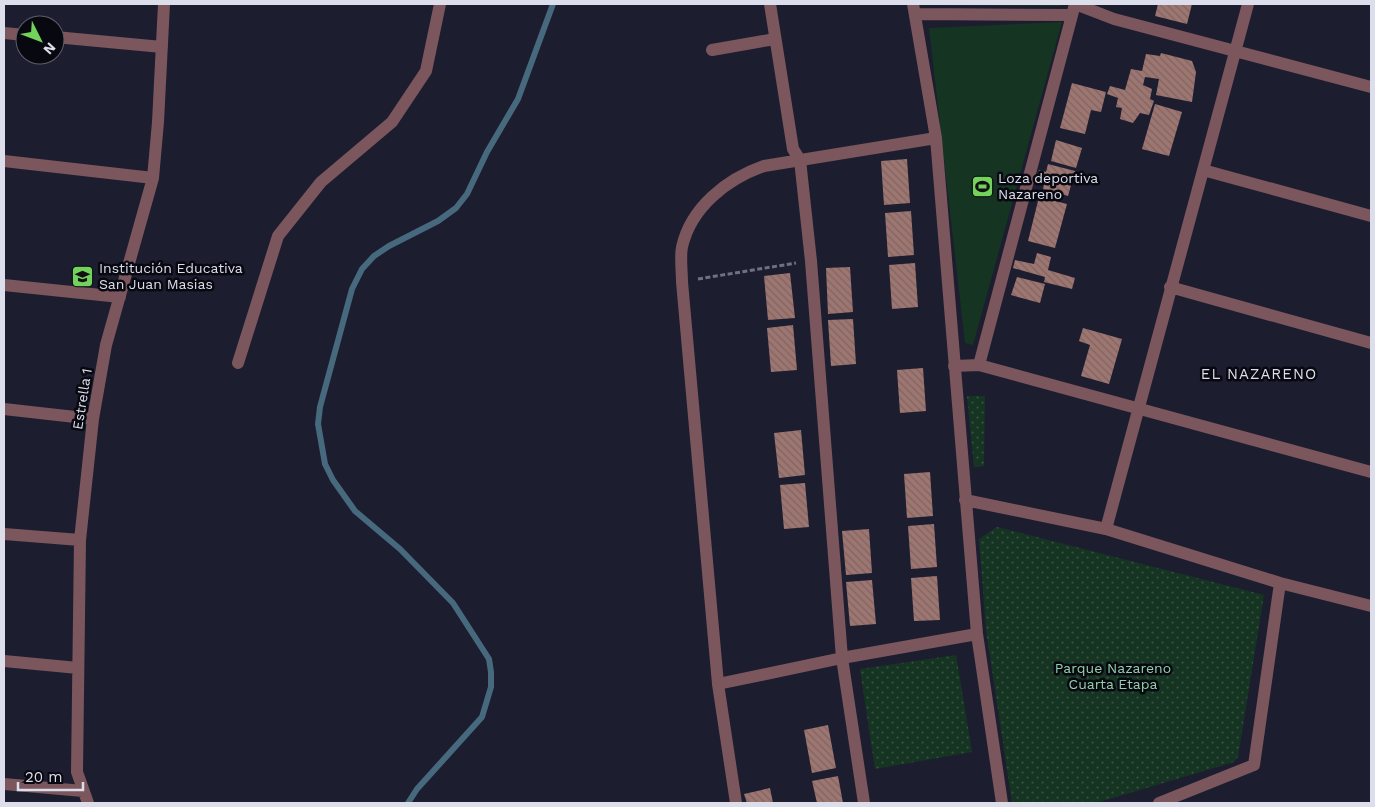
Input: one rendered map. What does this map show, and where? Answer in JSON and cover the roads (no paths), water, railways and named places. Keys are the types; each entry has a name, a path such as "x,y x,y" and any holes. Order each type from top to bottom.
{"street":[{"name":"Estrella 1","path":"88,803 76,772 80,540 93,419 106,345 152,178 164,4"},
{"path":"238,362 278,236 321,182 392,122 426,71 440,4"},
{"path":"770,4 793,149 800,160 811,261 842,658 864,803"},
{"path":"1106,529 1248,4"},
{"path":"979,365 1074,8"},
{"path":"1002,803 977,634 964,500 936,138 914,9 1074,8 1371,87"},
{"path":"65,38 162,47"},
{"path":"712,50 775,39"},
{"path":"736,803 718,684 682,282 682,250 686,233 701,208 730,182 747,172 764,166 936,138"},
{"path":"4,161 152,178"},
{"path":"1203,170 1371,216"},
{"path":"4,285 120,296"},
{"path":"1170,287 1371,343"},
{"path":"954,366 979,365 1262,444 1371,472"},
{"path":"4,409 93,419"},
{"path":"964,500 1106,529 1280,583 1371,606"},
{"path":"4,534 80,540"},
{"path":"1159,803 1254,765 1280,583"},
{"path":"718,684 842,658 977,634"},
{"path":"4,661 78,668"},
{"path":"4,784 83,791"}],"waterway":[{"path":"408,803 417,789 482,717 491,687 489,659 453,603 400,549 355,511 333,480 325,464 318,424 320,407 352,289 362,269 374,256 389,246 438,221 456,208 467,194 487,152 518,99 553,4"}],"place":[{"name":"Loza deportiva Nazareno","path":"982,186"},
{"name":"Institución Educativa San Juan Masias","path":"83,276"}],"district":[{"name":"EL NAZARENO","path":"1259,374"}],"park label":[{"name":"Parque Nazareno Cuarta Etapa","path":"1113,676"}]}
